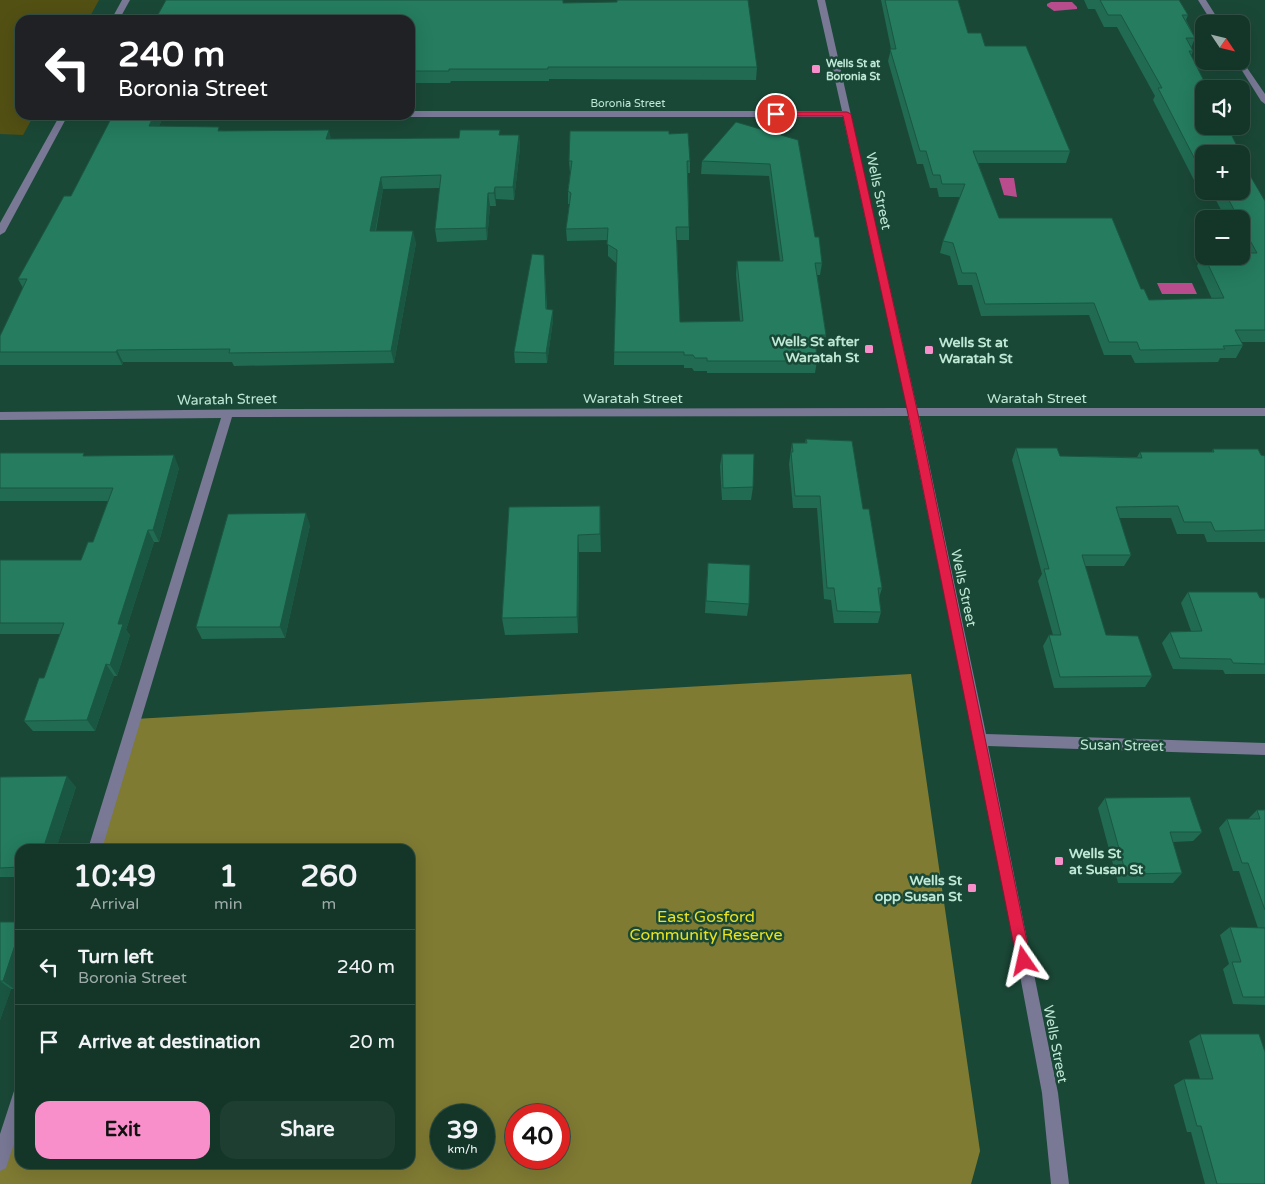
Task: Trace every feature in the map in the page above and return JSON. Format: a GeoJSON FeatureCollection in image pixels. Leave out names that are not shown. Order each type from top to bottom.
{"type":"FeatureCollection","features":[{"type":"Feature","properties":{"kind":"street"},"geometry":{"type":"LineString","coordinates":[[118,15],[126,0]]}},
{"type":"Feature","properties":{"kind":"street","name":"Wells Street"},"geometry":{"type":"LineString","coordinates":[[821,0],[913,414],[1010,885],[1050,1093],[1060,1184]]}},
{"type":"Feature","properties":{"kind":"street"},"geometry":{"type":"LineString","coordinates":[[1202,0],[1211,15]]}},
{"type":"Feature","properties":{"kind":"street"},"geometry":{"type":"LineString","coordinates":[[1246,70],[1265,101]]}},
{"type":"Feature","properties":{"kind":"street","name":"Boronia Street"},"geometry":{"type":"LineString","coordinates":[[415,114],[847,114]]}},
{"type":"Feature","properties":{"kind":"street"},"geometry":{"type":"LineString","coordinates":[[0,232],[61,120]]}},
{"type":"Feature","properties":{"kind":"street","name":"Waratah Street"},"geometry":{"type":"LineString","coordinates":[[0,416],[1265,412]]}},
{"type":"Feature","properties":{"kind":"street"},"geometry":{"type":"LineString","coordinates":[[97,844],[228,414]]}},
{"type":"Feature","properties":{"kind":"street","name":"Susan Street"},"geometry":{"type":"LineString","coordinates":[[979,740],[1265,749]]}},
{"type":"Feature","properties":{"kind":"street"},"geometry":{"type":"LineString","coordinates":[[0,1162],[15,1113]]}},
{"type":"Feature","properties":{"kind":"shaded area"},"geometry":{"type":"Polygon","coordinates":[[[0,0],[99,0],[91,15],[15,15],[15,120],[31,120],[23,135],[0,134],[0,0]]]}},
{"type":"Feature","properties":{"kind":"shaded area"},"geometry":{"type":"Polygon","coordinates":[[[1051,2],[1072,2],[1077,9],[1054,11],[1047,6],[1051,2]]]}},
{"type":"Feature","properties":{"kind":"shaded area"},"geometry":{"type":"Polygon","coordinates":[[[999,178],[1014,178],[1017,197],[1004,195],[999,178]]]}},
{"type":"Feature","properties":{"kind":"shaded area"},"geometry":{"type":"Polygon","coordinates":[[[1157,283],[1192,283],[1197,294],[1162,294],[1157,283]]]}},
{"type":"Feature","properties":{"kind":"green space","name":"East Gosford Community Reserve"},"geometry":{"type":"Polygon","coordinates":[[[911,674],[980,1151],[971,1184],[0,1184],[0,1168],[15,1118],[15,1169],[415,1169],[415,844],[98,844],[135,719],[911,674]]]}},
{"type":"Feature","properties":{"kind":"building"},"geometry":{"type":"Polygon","coordinates":[[[166,0],[563,0],[563,3],[617,2],[617,0],[748,0],[757,67],[548,67],[548,69],[415,71],[415,15],[158,15],[166,0]]]}},
{"type":"Feature","properties":{"kind":"building"},"geometry":{"type":"Polygon","coordinates":[[[885,0],[958,0],[968,33],[981,33],[985,46],[1026,46],[1070,151],[973,151],[999,218],[1112,218],[1141,289],[1144,289],[1149,300],[1224,298],[1208,265],[1250,265],[1250,253],[1257,253],[1250,240],[1250,210],[1234,210],[1229,200],[1250,200],[1250,175],[1265,201],[1265,330],[1235,330],[1243,345],[1223,346],[1225,349],[1140,350],[1137,342],[1109,342],[1094,303],[985,304],[976,273],[962,273],[953,243],[943,241],[965,184],[942,184],[940,175],[933,175],[926,151],[920,151],[890,49],[896,49],[885,0]]]}},
{"type":"Feature","properties":{"kind":"building"},"geometry":{"type":"Polygon","coordinates":[[[1100,0],[1179,0],[1188,15],[1182,15],[1195,38],[1186,38],[1193,51],[1189,51],[1195,63],[1195,70],[1198,70],[1204,80],[1195,80],[1195,135],[1232,135],[1236,145],[1195,145],[1195,159],[1158,88],[1162,88],[1121,15],[1108,15],[1100,0]]]}},
{"type":"Feature","properties":{"kind":"building"},"geometry":{"type":"Polygon","coordinates":[[[110,120],[152,120],[149,126],[219,127],[218,131],[329,130],[326,139],[459,138],[460,130],[500,130],[499,135],[519,135],[513,187],[495,187],[494,193],[488,193],[486,228],[435,229],[441,175],[381,177],[370,231],[413,231],[391,351],[229,353],[230,349],[117,350],[116,352],[0,352],[0,336],[27,279],[18,279],[64,196],[71,196],[110,120]]]}},
{"type":"Feature","properties":{"kind":"building"},"geometry":{"type":"Polygon","coordinates":[[[736,122],[798,140],[815,237],[819,237],[822,263],[815,263],[826,335],[815,335],[817,361],[707,361],[707,358],[695,358],[693,355],[684,355],[684,352],[614,352],[617,250],[607,244],[608,228],[566,229],[571,193],[568,191],[572,161],[569,161],[570,131],[669,131],[669,134],[688,133],[690,161],[687,161],[689,227],[676,227],[680,322],[743,321],[737,261],[783,261],[770,164],[702,161],[736,122]]]}},
{"type":"Feature","properties":{"kind":"building"},"geometry":{"type":"Polygon","coordinates":[[[532,254],[544,255],[546,309],[553,310],[546,353],[514,352],[532,254]]]}},
{"type":"Feature","properties":{"kind":"building"},"geometry":{"type":"Polygon","coordinates":[[[806,439],[852,441],[863,509],[869,509],[882,588],[878,588],[881,612],[837,611],[834,588],[827,588],[820,496],[795,496],[791,452],[793,452],[792,443],[807,443],[806,439]]]}},
{"type":"Feature","properties":{"kind":"building"},"geometry":{"type":"Polygon","coordinates":[[[1016,448],[1057,448],[1060,456],[1142,458],[1140,452],[1214,452],[1213,449],[1258,449],[1261,455],[1265,456],[1265,530],[1215,531],[1211,522],[1184,522],[1178,506],[1116,507],[1131,555],[1082,555],[1106,635],[1138,636],[1152,676],[1060,677],[1049,635],[1061,635],[1044,569],[1049,569],[1016,448]]]}},
{"type":"Feature","properties":{"kind":"building"},"geometry":{"type":"Polygon","coordinates":[[[0,453],[84,453],[83,456],[174,455],[153,530],[148,530],[118,624],[123,624],[110,665],[106,664],[87,720],[24,721],[39,678],[44,678],[64,623],[0,623],[0,560],[81,560],[88,542],[93,542],[113,488],[0,488],[0,453]]]}},
{"type":"Feature","properties":{"kind":"building"},"geometry":{"type":"Polygon","coordinates":[[[722,454],[754,454],[753,487],[723,488],[722,454]]]}},
{"type":"Feature","properties":{"kind":"building"},"geometry":{"type":"Polygon","coordinates":[[[600,506],[600,534],[578,535],[577,617],[502,618],[509,507],[600,506]]]}},
{"type":"Feature","properties":{"kind":"building"},"geometry":{"type":"Polygon","coordinates":[[[306,513],[280,627],[196,627],[228,514],[306,513]]]}},
{"type":"Feature","properties":{"kind":"building"},"geometry":{"type":"Polygon","coordinates":[[[708,563],[750,565],[749,604],[706,601],[708,563]]]}},
{"type":"Feature","properties":{"kind":"building"},"geometry":{"type":"Polygon","coordinates":[[[1188,592],[1257,592],[1260,598],[1265,598],[1265,664],[1233,663],[1231,659],[1180,658],[1170,632],[1202,631],[1188,592]]]}},
{"type":"Feature","properties":{"kind":"building"},"geometry":{"type":"Polygon","coordinates":[[[67,776],[45,844],[15,844],[15,867],[0,868],[0,777],[67,776]]]}},
{"type":"Feature","properties":{"kind":"building"},"geometry":{"type":"Polygon","coordinates":[[[1190,797],[1202,832],[1170,832],[1182,873],[1126,874],[1105,798],[1190,797]]]}},
{"type":"Feature","properties":{"kind":"building"},"geometry":{"type":"Polygon","coordinates":[[[1257,810],[1265,810],[1265,910],[1248,863],[1242,863],[1227,819],[1260,819],[1257,810]]]}},
{"type":"Feature","properties":{"kind":"building"},"geometry":{"type":"Polygon","coordinates":[[[0,922],[15,922],[15,945],[3,981],[0,981],[0,922]]]}},
{"type":"Feature","properties":{"kind":"building"},"geometry":{"type":"Polygon","coordinates":[[[1230,927],[1265,928],[1265,997],[1243,997],[1232,962],[1241,962],[1230,927]]]}},
{"type":"Feature","properties":{"kind":"building"},"geometry":{"type":"Polygon","coordinates":[[[1200,1034],[1259,1034],[1265,1052],[1265,1184],[1217,1184],[1201,1126],[1197,1126],[1184,1079],[1213,1079],[1200,1034]]]}},
{"type":"Feature","properties":{"kind":"place","name":"Wells St at Boronia St"},"geometry":{"type":"Point","coordinates":[816,69]}},
{"type":"Feature","properties":{"kind":"place","name":"Wells St after Waratah St"},"geometry":{"type":"Point","coordinates":[869,349]}},
{"type":"Feature","properties":{"kind":"place","name":"Wells St at Waratah St"},"geometry":{"type":"Point","coordinates":[929,350]}},
{"type":"Feature","properties":{"kind":"place","name":"Wells St at Susan St"},"geometry":{"type":"Point","coordinates":[1059,861]}},
{"type":"Feature","properties":{"kind":"place","name":"Wells St opp Susan St"},"geometry":{"type":"Point","coordinates":[972,888]}},
{"type":"Feature","properties":{"kind":"route"},"geometry":{"type":"LineString","coordinates":[[776,114],[847,114],[913,414],[1024,961]]}}]}
